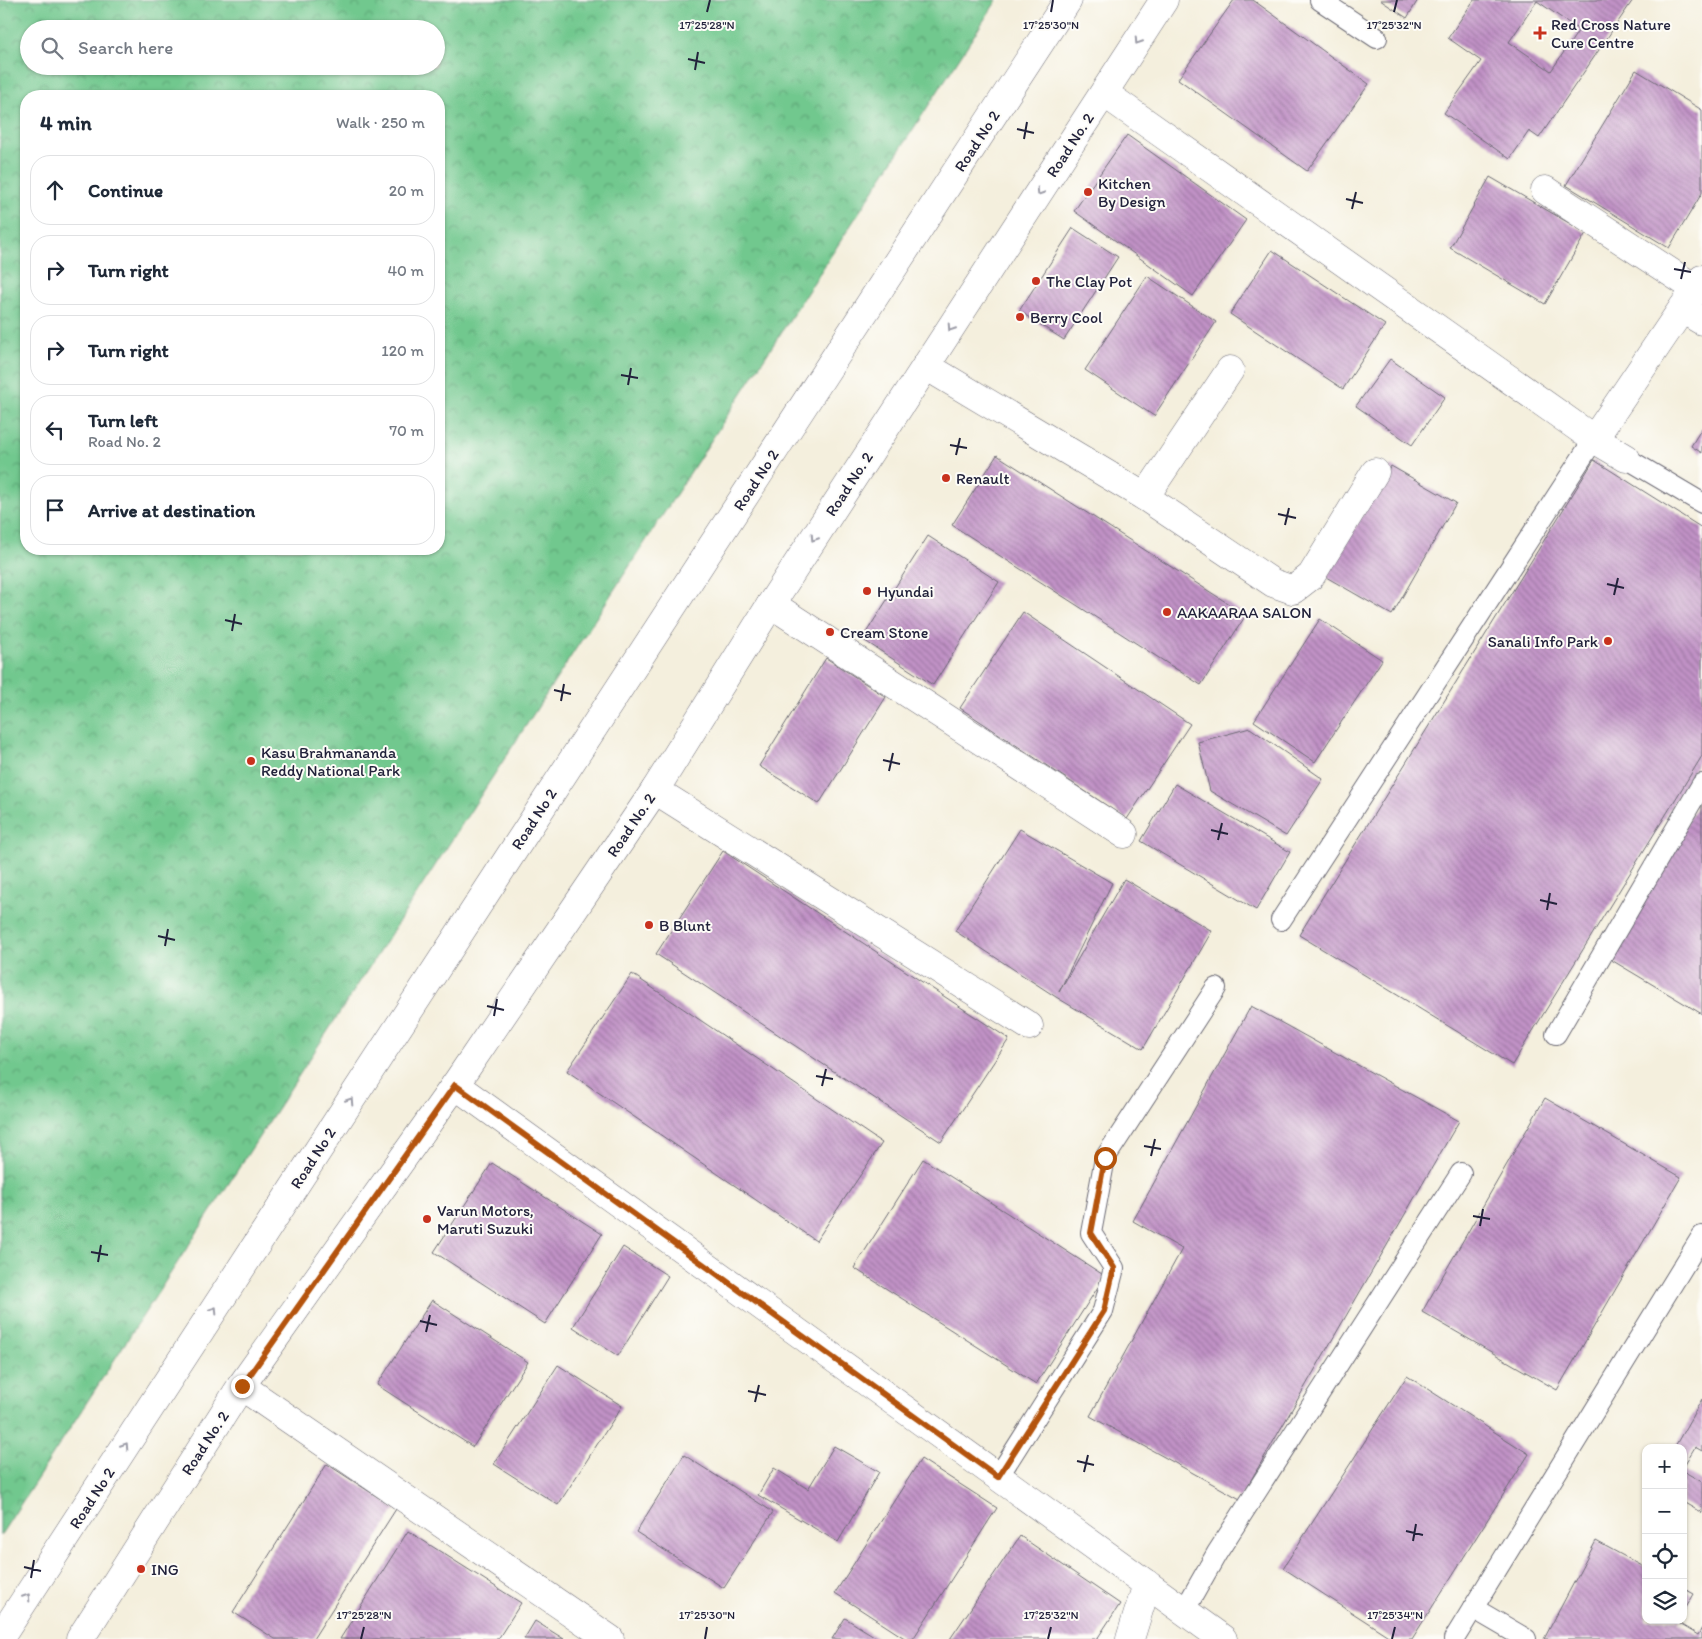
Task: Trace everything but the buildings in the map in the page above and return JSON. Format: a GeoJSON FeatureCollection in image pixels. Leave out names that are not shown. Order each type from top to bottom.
{"type":"FeatureCollection","features":[{"type":"Feature","properties":{"kind":"main road","name":"Road No 2"},"geometry":{"type":"LineString","coordinates":[[0,1638],[1068,0]]}},
{"type":"Feature","properties":{"kind":"main road","name":"Road No. 2"},"geometry":{"type":"LineString","coordinates":[[80,1639],[242,1386],[455,1085],[655,790],[771,604],[1164,0]]}},
{"type":"Feature","properties":{"kind":"main road"},"geometry":{"type":"LineString","coordinates":[[1104,93],[1594,439],[1626,458]]}},
{"type":"Feature","properties":{"kind":"main road"},"geometry":{"type":"LineString","coordinates":[[1545,190],[1695,300],[1594,439]]}},
{"type":"Feature","properties":{"kind":"main road"},"geometry":{"type":"LineString","coordinates":[[926,366],[1145,497],[1272,583],[1293,590],[1310,576],[1375,472]]}},
{"type":"Feature","properties":{"kind":"main road"},"geometry":{"type":"LineString","coordinates":[[1145,497],[1230,370]]}},
{"type":"Feature","properties":{"kind":"main road"},"geometry":{"type":"LineString","coordinates":[[771,604],[1124,834]]}},
{"type":"Feature","properties":{"kind":"main road"},"geometry":{"type":"LineString","coordinates":[[655,790],[1029,1026]]}},
{"type":"Feature","properties":{"kind":"main road"},"geometry":{"type":"LineString","coordinates":[[455,1085],[1223,1639]]}},
{"type":"Feature","properties":{"kind":"main road"},"geometry":{"type":"LineString","coordinates":[[242,1386],[610,1639]]}},
{"type":"Feature","properties":{"kind":"main road"},"geometry":{"type":"LineString","coordinates":[[1130,1639],[1147,1584]]}},
{"type":"Feature","properties":{"kind":"lane"},"geometry":{"type":"LineString","coordinates":[[1320,0],[1377,38]]}},
{"type":"Feature","properties":{"kind":"lane"},"geometry":{"type":"LineString","coordinates":[[1281,920],[1594,439]]}},
{"type":"Feature","properties":{"kind":"lane"},"geometry":{"type":"LineString","coordinates":[[1626,458],[1702,503]]}},
{"type":"Feature","properties":{"kind":"lane"},"geometry":{"type":"LineString","coordinates":[[1556,1034],[1702,784]]}},
{"type":"Feature","properties":{"kind":"lane"},"geometry":{"type":"LineString","coordinates":[[998,1477],[1104,1311],[1114,1268],[1091,1233],[1105,1158],[1216,988]]}},
{"type":"Feature","properties":{"kind":"lane"},"geometry":{"type":"LineString","coordinates":[[1184,1611],[1217,1553],[1461,1173]]}},
{"type":"Feature","properties":{"kind":"lane"},"geometry":{"type":"LineString","coordinates":[[1454,1639],[1702,1236]]}},
{"type":"Feature","properties":{"kind":"lane"},"geometry":{"type":"LineString","coordinates":[[1473,1608],[1526,1639]]}},
{"type":"Feature","properties":{"kind":"green space","name":"Kasu Brahmananda Reddy National Park"},"geometry":{"type":"Polygon","coordinates":[[[0,0],[997,0],[0,1536],[0,0]]]}},
{"type":"Feature","properties":{"kind":"place","name":"Red Cross Nature Cure Centre"},"geometry":{"type":"Point","coordinates":[1540,33]}},
{"type":"Feature","properties":{"kind":"place","name":"Kitchen By Design"},"geometry":{"type":"Point","coordinates":[1088,192]}},
{"type":"Feature","properties":{"kind":"place","name":"The Clay Pot"},"geometry":{"type":"Point","coordinates":[1036,281]}},
{"type":"Feature","properties":{"kind":"place","name":"Berry Cool"},"geometry":{"type":"Point","coordinates":[1020,317]}},
{"type":"Feature","properties":{"kind":"place","name":"Renault"},"geometry":{"type":"Point","coordinates":[946,478]}},
{"type":"Feature","properties":{"kind":"place","name":"Hyundai"},"geometry":{"type":"Point","coordinates":[867,591]}},
{"type":"Feature","properties":{"kind":"place","name":"AAKAARAA SALON"},"geometry":{"type":"Point","coordinates":[1167,612]}},
{"type":"Feature","properties":{"kind":"place","name":"Cream Stone"},"geometry":{"type":"Point","coordinates":[830,632]}},
{"type":"Feature","properties":{"kind":"place","name":"Sanali Info Park"},"geometry":{"type":"Point","coordinates":[1608,641]}},
{"type":"Feature","properties":{"kind":"place","name":"Kasu Brahmananda Reddy National Park"},"geometry":{"type":"Point","coordinates":[251,761]}},
{"type":"Feature","properties":{"kind":"place","name":"B Blunt"},"geometry":{"type":"Point","coordinates":[649,925]}},
{"type":"Feature","properties":{"kind":"place","name":"Varun Motors, Maruti Suzuki"},"geometry":{"type":"Point","coordinates":[427,1219]}},
{"type":"Feature","properties":{"kind":"place","name":"ING"},"geometry":{"type":"Point","coordinates":[141,1569]}},
{"type":"Feature","properties":{"kind":"route"},"geometry":{"type":"LineString","coordinates":[[242,1386],[455,1085],[998,1477],[1104,1311],[1114,1268],[1091,1233],[1105,1158]]}}]}
